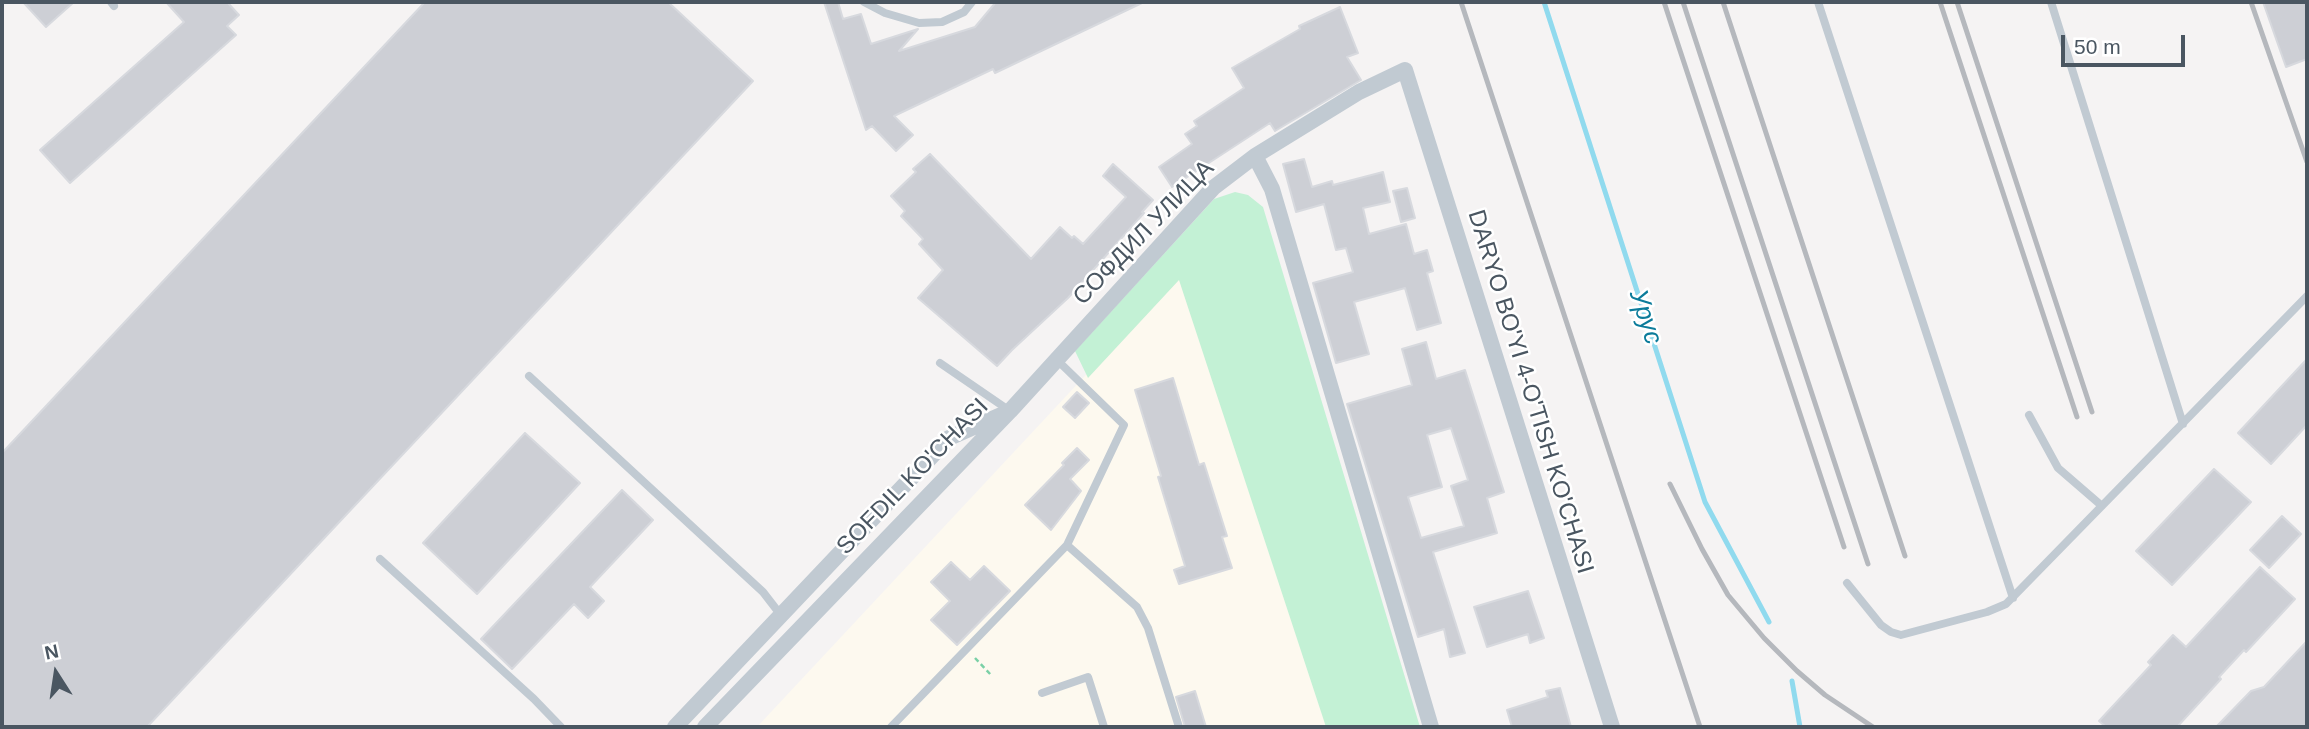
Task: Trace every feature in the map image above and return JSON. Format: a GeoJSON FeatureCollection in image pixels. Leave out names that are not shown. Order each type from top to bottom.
{"type":"FeatureCollection","features":[{"type":"Feature","properties":{"kind":"street","name":"СОФДИЛ УЛИЦА"},"geometry":{"type":"LineString","coordinates":[[1010,411],[1213,187],[1255,156],[1359,92],[1405,70]]}},
{"type":"Feature","properties":{"kind":"street","name":"DARYO BO'YI 4-O'TISH KO'CHASI"},"geometry":{"type":"LineString","coordinates":[[1405,70],[1612,727]]}},
{"type":"Feature","properties":{"kind":"street"},"geometry":{"type":"LineString","coordinates":[[1255,156],[1272,189],[1431,727]]}},
{"type":"Feature","properties":{"kind":"street","name":"SOFDIL KO'CHASI"},"geometry":{"type":"LineString","coordinates":[[675,727],[949,438],[1010,411]]}},
{"type":"Feature","properties":{"kind":"street","name":"SOFDIL KO'CHASI"},"geometry":{"type":"LineString","coordinates":[[705,727],[1010,411]]}},
{"type":"Feature","properties":{"kind":"street"},"geometry":{"type":"LineString","coordinates":[[780,614],[797,630]]}},
{"type":"Feature","properties":{"kind":"lane"},"geometry":{"type":"LineString","coordinates":[[864,2],[885,13],[919,23],[942,22],[964,12],[972,2]]}},
{"type":"Feature","properties":{"kind":"lane"},"geometry":{"type":"LineString","coordinates":[[1818,2],[2013,598]]}},
{"type":"Feature","properties":{"kind":"lane"},"geometry":{"type":"LineString","coordinates":[[2051,2],[2183,424]]}},
{"type":"Feature","properties":{"kind":"lane"},"geometry":{"type":"LineString","coordinates":[[1847,583],[1881,625],[1901,635],[1917,633],[1998,609],[2013,598],[2307,296]]}},
{"type":"Feature","properties":{"kind":"lane"},"geometry":{"type":"LineString","coordinates":[[891,727],[1067,545],[1124,425],[1057,360]]}},
{"type":"Feature","properties":{"kind":"lane"},"geometry":{"type":"LineString","coordinates":[[940,363],[1010,411]]}},
{"type":"Feature","properties":{"kind":"lane"},"geometry":{"type":"LineString","coordinates":[[529,376],[763,592],[780,614]]}},
{"type":"Feature","properties":{"kind":"lane"},"geometry":{"type":"LineString","coordinates":[[2029,415],[2058,468],[2102,506]]}},
{"type":"Feature","properties":{"kind":"lane"},"geometry":{"type":"LineString","coordinates":[[1067,545],[1137,607],[1148,628],[1179,727]]}},
{"type":"Feature","properties":{"kind":"lane"},"geometry":{"type":"LineString","coordinates":[[380,559],[534,699],[561,727]]}},
{"type":"Feature","properties":{"kind":"lane"},"geometry":{"type":"LineString","coordinates":[[1041,693],[1088,677],[1104,727]]}},
{"type":"Feature","properties":{"kind":"path"},"geometry":{"type":"LineString","coordinates":[[966,648],[992,676]]}},
{"type":"Feature","properties":{"kind":"shaded area"},"geometry":{"type":"Polygon","coordinates":[[[1183,271],[1333,727],[757,727],[1183,271]]]}},
{"type":"Feature","properties":{"kind":"green space"},"geometry":{"type":"Polygon","coordinates":[[[1235,192],[1248,195],[1263,207],[1420,727],[1326,727],[1179,280],[1088,378],[1075,351],[1214,199],[1235,192]]]}},
{"type":"Feature","properties":{"kind":"building"},"geometry":{"type":"Polygon","coordinates":[[[23,2],[74,2],[46,27],[23,2]]]}},
{"type":"Feature","properties":{"kind":"building"},"geometry":{"type":"Polygon","coordinates":[[[166,2],[227,2],[239,15],[227,26],[236,35],[70,183],[40,150],[184,22],[166,2]]]}},
{"type":"Feature","properties":{"kind":"building"},"geometry":{"type":"Polygon","coordinates":[[[425,2],[668,2],[753,81],[147,727],[2,727],[2,453],[425,2]]]}},
{"type":"Feature","properties":{"kind":"building"},"geometry":{"type":"Polygon","coordinates":[[[824,2],[838,2],[843,19],[861,14],[871,44],[918,29],[899,51],[975,27],[996,2],[1144,2],[995,73],[993,69],[894,116],[913,135],[896,151],[872,126],[866,130],[824,2]]]}},
{"type":"Feature","properties":{"kind":"building"},"geometry":{"type":"Polygon","coordinates":[[[2263,2],[2307,2],[2307,59],[2286,67],[2263,2]]]}},
{"type":"Feature","properties":{"kind":"building"},"geometry":{"type":"Polygon","coordinates":[[[1340,7],[1358,53],[1347,57],[1361,80],[1275,131],[1270,123],[1172,187],[1159,167],[1192,144],[1185,134],[1197,126],[1194,121],[1244,88],[1232,68],[1300,29],[1299,26],[1340,7]]]}},
{"type":"Feature","properties":{"kind":"building"},"geometry":{"type":"Polygon","coordinates":[[[930,154],[1031,259],[1060,227],[1083,244],[1126,197],[1103,176],[1113,164],[1153,200],[1068,298],[997,366],[918,298],[943,270],[919,244],[923,239],[901,216],[905,211],[891,196],[916,172],[913,169],[930,154]]]}},
{"type":"Feature","properties":{"kind":"building"},"geometry":{"type":"Polygon","coordinates":[[[1304,159],[1312,187],[1332,181],[1333,185],[1383,172],[1390,202],[1363,208],[1369,234],[1406,224],[1414,254],[1427,250],[1433,271],[1427,273],[1441,323],[1417,330],[1405,288],[1354,302],[1369,354],[1336,363],[1313,283],[1353,272],[1346,248],[1336,250],[1324,204],[1296,212],[1283,164],[1304,159]]]}},
{"type":"Feature","properties":{"kind":"building"},"geometry":{"type":"Polygon","coordinates":[[[1407,188],[1415,218],[1401,222],[1393,191],[1407,188]]]}},
{"type":"Feature","properties":{"kind":"building"},"geometry":{"type":"Polygon","coordinates":[[[1426,342],[1436,379],[1465,370],[1504,492],[1487,498],[1497,533],[1433,552],[1465,653],[1450,657],[1444,629],[1418,637],[1347,404],[1412,385],[1402,349],[1426,342]],[[1451,428],[1427,435],[1442,487],[1408,497],[1421,538],[1464,526],[1451,486],[1468,480],[1451,428]]]}},
{"type":"Feature","properties":{"kind":"building"},"geometry":{"type":"Polygon","coordinates":[[[2307,359],[2307,425],[2271,464],[2238,433],[2307,359]]]}},
{"type":"Feature","properties":{"kind":"building"},"geometry":{"type":"Polygon","coordinates":[[[1173,378],[1199,465],[1204,463],[1227,536],[1222,537],[1232,568],[1179,584],[1174,570],[1185,566],[1135,390],[1173,378]]]}},
{"type":"Feature","properties":{"kind":"building"},"geometry":{"type":"Polygon","coordinates":[[[1077,392],[1089,403],[1075,418],[1063,407],[1077,392]]]}},
{"type":"Feature","properties":{"kind":"building"},"geometry":{"type":"Polygon","coordinates":[[[525,433],[580,483],[477,594],[423,543],[525,433]]]}},
{"type":"Feature","properties":{"kind":"building"},"geometry":{"type":"Polygon","coordinates":[[[1077,448],[1089,460],[1070,479],[1081,491],[1051,530],[1025,505],[1077,448]]]}},
{"type":"Feature","properties":{"kind":"building"},"geometry":{"type":"Polygon","coordinates":[[[2214,469],[2251,502],[2172,585],[2136,551],[2214,469]]]}},
{"type":"Feature","properties":{"kind":"building"},"geometry":{"type":"Polygon","coordinates":[[[622,490],[653,520],[590,587],[604,601],[588,618],[574,604],[512,669],[481,639],[622,490]]]}},
{"type":"Feature","properties":{"kind":"building"},"geometry":{"type":"Polygon","coordinates":[[[2282,516],[2301,534],[2269,568],[2250,550],[2282,516]]]}},
{"type":"Feature","properties":{"kind":"building"},"geometry":{"type":"Polygon","coordinates":[[[951,562],[970,580],[984,566],[1010,591],[957,645],[931,620],[950,601],[931,582],[951,562]]]}},
{"type":"Feature","properties":{"kind":"building"},"geometry":{"type":"Polygon","coordinates":[[[2260,567],[2295,599],[2219,677],[2221,679],[2177,727],[2106,727],[2099,721],[2151,665],[2148,662],[2173,635],[2186,647],[2260,567]]]}},
{"type":"Feature","properties":{"kind":"building"},"geometry":{"type":"Polygon","coordinates":[[[1528,591],[1544,638],[1530,643],[1528,634],[1487,647],[1474,607],[1528,591]]]}},
{"type":"Feature","properties":{"kind":"building"},"geometry":{"type":"Polygon","coordinates":[[[2307,641],[2307,727],[2216,727],[2251,691],[2264,687],[2307,641]]]}},
{"type":"Feature","properties":{"kind":"building"},"geometry":{"type":"Polygon","coordinates":[[[1560,688],[1571,727],[1512,727],[1507,710],[1548,697],[1546,691],[1560,688]]]}},
{"type":"Feature","properties":{"kind":"building"},"geometry":{"type":"Polygon","coordinates":[[[1195,691],[1206,727],[1185,727],[1176,697],[1195,691]]]}},
{"type":"Feature","properties":{"kind":"waterway","name":"Урус"},"geometry":{"type":"LineString","coordinates":[[1544,2],[1705,502],[1769,622]]}},
{"type":"Feature","properties":{"kind":"waterway","name":"Урус"},"geometry":{"type":"LineString","coordinates":[[1792,681],[1800,727]]}},
{"type":"Feature","properties":{"kind":"railway"},"geometry":{"type":"LineString","coordinates":[[1461,2],[1700,727]]}},
{"type":"Feature","properties":{"kind":"railway"},"geometry":{"type":"LineString","coordinates":[[1664,2],[1844,547]]}},
{"type":"Feature","properties":{"kind":"railway"},"geometry":{"type":"LineString","coordinates":[[1683,2],[1868,564]]}},
{"type":"Feature","properties":{"kind":"railway"},"geometry":{"type":"LineString","coordinates":[[1723,2],[1905,556]]}},
{"type":"Feature","properties":{"kind":"railway"},"geometry":{"type":"LineString","coordinates":[[1940,2],[2077,417]]}},
{"type":"Feature","properties":{"kind":"railway"},"geometry":{"type":"LineString","coordinates":[[1957,2],[2092,412]]}},
{"type":"Feature","properties":{"kind":"railway"},"geometry":{"type":"LineString","coordinates":[[2251,2],[2307,162]]}},
{"type":"Feature","properties":{"kind":"railway"},"geometry":{"type":"LineString","coordinates":[[1670,484],[1728,595],[1764,638],[1797,671],[1825,695],[1873,727]]}}]}
